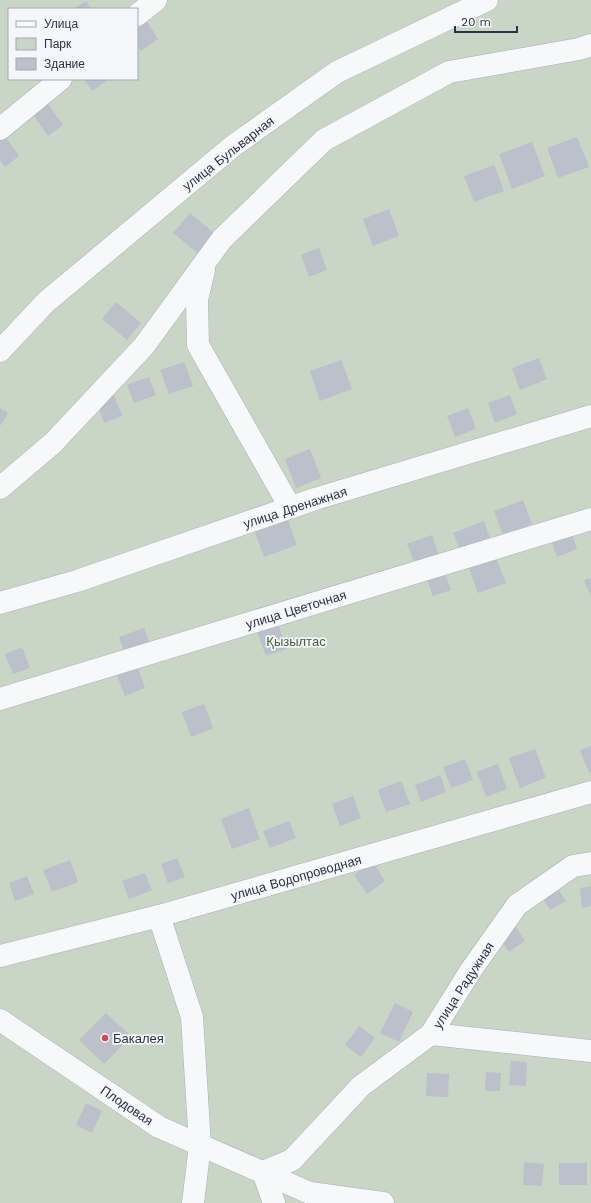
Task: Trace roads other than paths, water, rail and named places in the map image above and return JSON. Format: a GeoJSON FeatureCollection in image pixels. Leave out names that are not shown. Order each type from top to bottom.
{"type":"FeatureCollection","features":[{"type":"Feature","properties":{"kind":"street"},"geometry":{"type":"LineString","coordinates":[[138,14],[156,0]]}},
{"type":"Feature","properties":{"kind":"street","name":"улица Бульварная"},"geometry":{"type":"LineString","coordinates":[[0,352],[46,302],[233,146],[337,72],[488,0]]}},
{"type":"Feature","properties":{"kind":"street"},"geometry":{"type":"LineString","coordinates":[[0,488],[53,443],[144,346],[222,238],[324,140],[448,72],[579,49],[591,45]]}},
{"type":"Feature","properties":{"kind":"street"},"geometry":{"type":"LineString","coordinates":[[0,129],[59,80]]}},
{"type":"Feature","properties":{"kind":"street"},"geometry":{"type":"LineString","coordinates":[[206,262],[197,300],[198,345],[290,507]]}},
{"type":"Feature","properties":{"kind":"street","name":"улица Дренажная"},"geometry":{"type":"LineString","coordinates":[[0,603],[77,581],[330,494],[591,416]]}},
{"type":"Feature","properties":{"kind":"street","name":"улица Цветочная"},"geometry":{"type":"LineString","coordinates":[[0,699],[591,518]]}},
{"type":"Feature","properties":{"kind":"street","name":"улица Водопроводная"},"geometry":{"type":"LineString","coordinates":[[0,956],[160,916],[591,792]]}},
{"type":"Feature","properties":{"kind":"street","name":"улица Радужная"},"geometry":{"type":"LineString","coordinates":[[263,1172],[292,1160],[361,1086],[431,1034],[471,970],[517,905],[573,866],[591,862]]}},
{"type":"Feature","properties":{"kind":"street"},"geometry":{"type":"LineString","coordinates":[[160,916],[192,1017],[200,1145],[193,1203]]}},
{"type":"Feature","properties":{"kind":"street","name":"Плодовая"},"geometry":{"type":"LineString","coordinates":[[0,1020],[159,1127],[310,1193],[383,1203]]}},
{"type":"Feature","properties":{"kind":"street"},"geometry":{"type":"LineString","coordinates":[[431,1034],[591,1051]]}},
{"type":"Feature","properties":{"kind":"street"},"geometry":{"type":"LineString","coordinates":[[263,1172],[274,1203]]}},
{"type":"Feature","properties":{"kind":"place","name":"Бакалея"},"geometry":{"type":"Point","coordinates":[105,1038]}},
{"type":"Feature","properties":{"kind":"park label","name":"Қызылтас"},"geometry":{"type":"Point","coordinates":[296,641]}}]}
